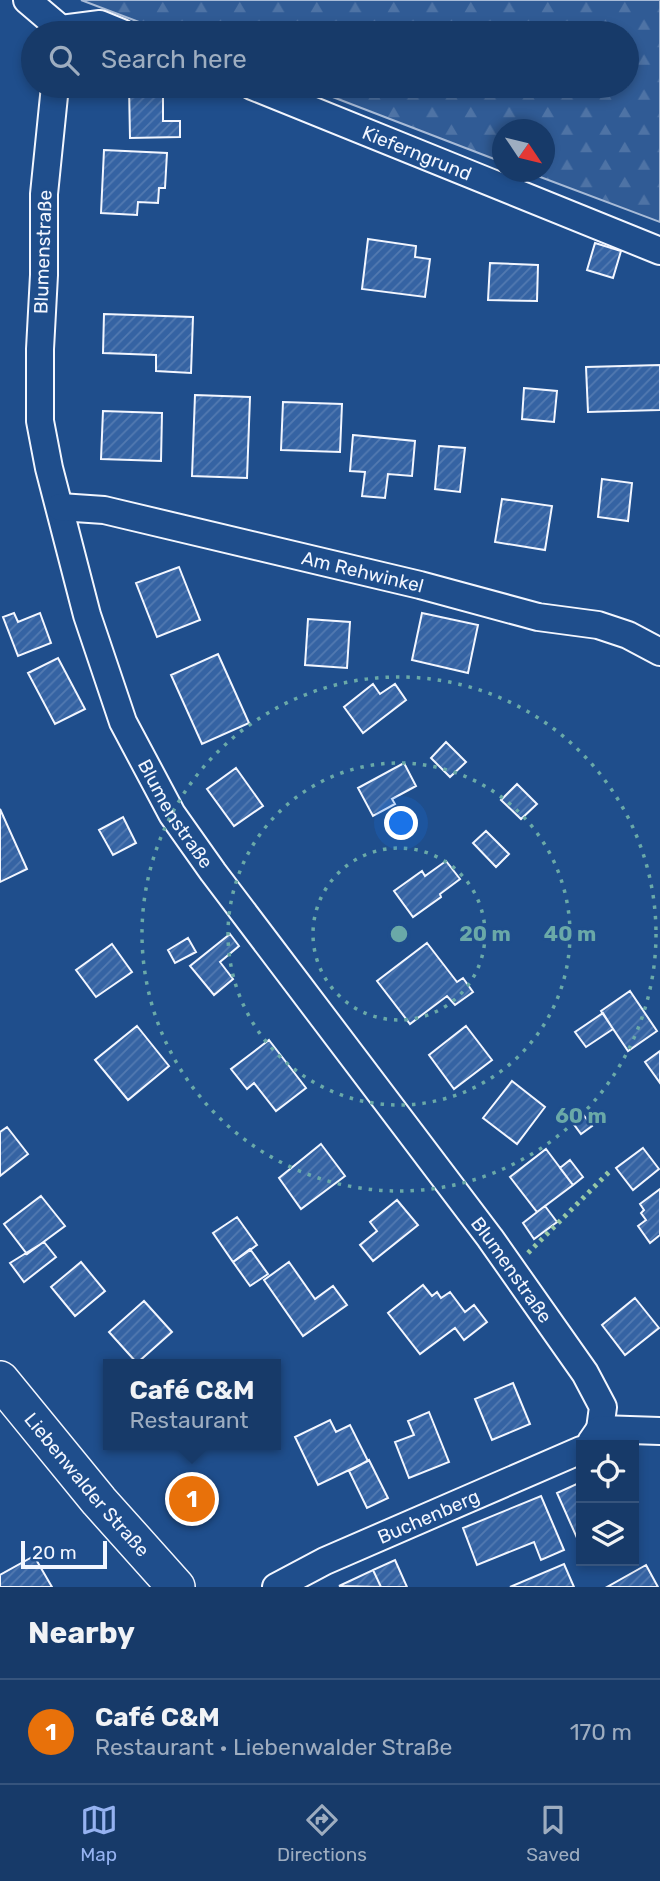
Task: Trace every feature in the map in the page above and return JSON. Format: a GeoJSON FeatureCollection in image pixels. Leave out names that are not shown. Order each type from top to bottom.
{"type":"FeatureCollection","features":[{"type":"Feature","properties":{"kind":"main road","name":"Liebenwalder Straße"},"geometry":{"type":"LineString","coordinates":[[0,1380],[99,1501],[176,1587]]}},
{"type":"Feature","properties":{"kind":"street"},"geometry":{"type":"LineString","coordinates":[[27,0],[50,21]]}},
{"type":"Feature","properties":{"kind":"street","name":"Blumenstraße"},"geometry":{"type":"LineString","coordinates":[[54,98],[44,194],[40,421],[87,615],[123,722],[172,814],[213,872],[490,1238],[585,1373],[603,1407],[594,1437]]}},
{"type":"Feature","properties":{"kind":"street","name":"Kieferngrund"},"geometry":{"type":"LineString","coordinates":[[282,98],[660,251]]}},
{"type":"Feature","properties":{"kind":"street","name":"Am Rehwinkel"},"geometry":{"type":"LineString","coordinates":[[60,508],[104,510],[420,585],[538,617],[598,625],[628,635],[660,652]]}},
{"type":"Feature","properties":{"kind":"street"},"geometry":{"type":"LineString","coordinates":[[594,1437],[660,1431]]}},
{"type":"Feature","properties":{"kind":"street","name":"Buchenberg"},"geometry":{"type":"LineString","coordinates":[[276,1587],[325,1561],[576,1452]]}},
{"type":"Feature","properties":{"kind":"green space"},"geometry":{"type":"Polygon","coordinates":[[[81,0],[660,0],[660,222],[554,182],[555,119],[492,119],[492,158],[335,98],[639,98],[639,21],[136,21],[81,0]]]}},
{"type":"Feature","properties":{"kind":"building"},"geometry":{"type":"Polygon","coordinates":[[[129,98],[163,98],[163,121],[180,121],[180,137],[130,138],[129,98]]]}},
{"type":"Feature","properties":{"kind":"building"},"geometry":{"type":"Polygon","coordinates":[[[104,150],[167,153],[165,188],[159,188],[158,203],[138,202],[137,215],[101,213],[104,150]]]}},
{"type":"Feature","properties":{"kind":"building"},"geometry":{"type":"Polygon","coordinates":[[[368,239],[416,246],[415,257],[430,259],[425,297],[362,289],[368,239]]]}},
{"type":"Feature","properties":{"kind":"building"},"geometry":{"type":"Polygon","coordinates":[[[595,243],[621,251],[613,278],[587,270],[595,243]]]}},
{"type":"Feature","properties":{"kind":"building"},"geometry":{"type":"Polygon","coordinates":[[[490,263],[538,265],[537,301],[488,300],[490,263]]]}},
{"type":"Feature","properties":{"kind":"building"},"geometry":{"type":"Polygon","coordinates":[[[104,314],[193,317],[191,373],[156,371],[156,355],[103,353],[104,314]]]}},
{"type":"Feature","properties":{"kind":"building"},"geometry":{"type":"Polygon","coordinates":[[[660,365],[660,410],[588,412],[586,367],[660,365]]]}},
{"type":"Feature","properties":{"kind":"building"},"geometry":{"type":"Polygon","coordinates":[[[524,388],[557,391],[554,422],[522,419],[524,388]]]}},
{"type":"Feature","properties":{"kind":"building"},"geometry":{"type":"Polygon","coordinates":[[[195,395],[250,397],[247,478],[192,476],[195,395]]]}},
{"type":"Feature","properties":{"kind":"building"},"geometry":{"type":"Polygon","coordinates":[[[283,402],[342,404],[340,452],[281,450],[283,402]]]}},
{"type":"Feature","properties":{"kind":"building"},"geometry":{"type":"Polygon","coordinates":[[[103,411],[162,413],[161,461],[101,459],[103,411]]]}},
{"type":"Feature","properties":{"kind":"building"},"geometry":{"type":"Polygon","coordinates":[[[353,435],[415,441],[412,476],[388,474],[385,498],[362,496],[365,472],[350,471],[353,435]]]}},
{"type":"Feature","properties":{"kind":"building"},"geometry":{"type":"Polygon","coordinates":[[[439,446],[465,448],[460,492],[435,489],[439,446]]]}},
{"type":"Feature","properties":{"kind":"building"},"geometry":{"type":"Polygon","coordinates":[[[602,479],[632,483],[628,521],[598,517],[602,479]]]}},
{"type":"Feature","properties":{"kind":"building"},"geometry":{"type":"Polygon","coordinates":[[[502,499],[552,506],[545,550],[495,542],[502,499]]]}},
{"type":"Feature","properties":{"kind":"building"},"geometry":{"type":"Polygon","coordinates":[[[179,567],[200,620],[157,637],[136,583],[179,567]]]}},
{"type":"Feature","properties":{"kind":"building"},"geometry":{"type":"Polygon","coordinates":[[[14,613],[18,622],[40,613],[51,643],[18,656],[3,617],[14,613]]]}},
{"type":"Feature","properties":{"kind":"building"},"geometry":{"type":"Polygon","coordinates":[[[422,613],[478,625],[468,673],[412,660],[422,613]]]}},
{"type":"Feature","properties":{"kind":"building"},"geometry":{"type":"Polygon","coordinates":[[[308,619],[350,622],[347,668],[305,665],[308,619]]]}},
{"type":"Feature","properties":{"kind":"building"},"geometry":{"type":"Polygon","coordinates":[[[218,654],[249,723],[202,744],[171,675],[218,654]]]}},
{"type":"Feature","properties":{"kind":"building"},"geometry":{"type":"Polygon","coordinates":[[[58,658],[85,709],[55,724],[28,673],[58,658]]]}},
{"type":"Feature","properties":{"kind":"building"},"geometry":{"type":"Polygon","coordinates":[[[373,684],[380,694],[395,684],[406,700],[363,733],[344,707],[373,684]]]}},
{"type":"Feature","properties":{"kind":"building"},"geometry":{"type":"Polygon","coordinates":[[[446,742],[466,762],[450,777],[431,758],[446,742]]]}},
{"type":"Feature","properties":{"kind":"building"},"geometry":{"type":"Polygon","coordinates":[[[404,763],[416,786],[392,799],[395,804],[373,816],[358,788],[404,763]]]}},
{"type":"Feature","properties":{"kind":"building"},"geometry":{"type":"Polygon","coordinates":[[[236,768],[263,806],[234,826],[207,789],[236,768]]]}},
{"type":"Feature","properties":{"kind":"building"},"geometry":{"type":"Polygon","coordinates":[[[517,784],[537,804],[521,819],[501,800],[517,784]]]}},
{"type":"Feature","properties":{"kind":"building"},"geometry":{"type":"Polygon","coordinates":[[[0,809],[27,869],[0,882],[0,809]]]}},
{"type":"Feature","properties":{"kind":"building"},"geometry":{"type":"Polygon","coordinates":[[[123,817],[136,843],[113,855],[99,830],[123,817]]]}},
{"type":"Feature","properties":{"kind":"building"},"geometry":{"type":"Polygon","coordinates":[[[486,831],[509,854],[496,867],[473,843],[486,831]]]}},
{"type":"Feature","properties":{"kind":"building"},"geometry":{"type":"Polygon","coordinates":[[[446,861],[460,879],[413,917],[394,891],[422,871],[425,876],[446,861]]]}},
{"type":"Feature","properties":{"kind":"building"},"geometry":{"type":"Polygon","coordinates":[[[230,934],[239,946],[220,962],[233,979],[214,995],[190,966],[230,934]]]}},
{"type":"Feature","properties":{"kind":"building"},"geometry":{"type":"Polygon","coordinates":[[[188,938],[196,952],[175,963],[168,950],[188,938]]]}},
{"type":"Feature","properties":{"kind":"building"},"geometry":{"type":"Polygon","coordinates":[[[427,943],[457,982],[463,978],[473,992],[455,1005],[447,996],[410,1024],[377,981],[427,943]]]}},
{"type":"Feature","properties":{"kind":"building"},"geometry":{"type":"Polygon","coordinates":[[[112,944],[132,972],[96,997],[76,970],[112,944]]]}},
{"type":"Feature","properties":{"kind":"building"},"geometry":{"type":"Polygon","coordinates":[[[630,991],[657,1031],[628,1051],[601,1011],[630,991]]]}},
{"type":"Feature","properties":{"kind":"building"},"geometry":{"type":"Polygon","coordinates":[[[603,1013],[613,1029],[586,1047],[575,1032],[603,1013]]]}},
{"type":"Feature","properties":{"kind":"building"},"geometry":{"type":"Polygon","coordinates":[[[137,1026],[169,1066],[128,1100],[95,1060],[137,1026]]]}},
{"type":"Feature","properties":{"kind":"building"},"geometry":{"type":"Polygon","coordinates":[[[466,1026],[492,1060],[454,1089],[429,1055],[466,1026]]]}},
{"type":"Feature","properties":{"kind":"building"},"geometry":{"type":"Polygon","coordinates":[[[269,1040],[306,1088],[276,1111],[254,1083],[247,1089],[231,1069],[269,1040]]]}},
{"type":"Feature","properties":{"kind":"building"},"geometry":{"type":"Polygon","coordinates":[[[660,1051],[660,1083],[645,1062],[660,1051]]]}},
{"type":"Feature","properties":{"kind":"building"},"geometry":{"type":"Polygon","coordinates":[[[512,1081],[545,1107],[517,1144],[483,1118],[512,1081]]]}},
{"type":"Feature","properties":{"kind":"building"},"geometry":{"type":"Polygon","coordinates":[[[578,1108],[592,1126],[581,1134],[567,1115],[578,1108]]]}},
{"type":"Feature","properties":{"kind":"building"},"geometry":{"type":"Polygon","coordinates":[[[7,1127],[28,1154],[0,1176],[0,1132],[7,1127]]]}},
{"type":"Feature","properties":{"kind":"building"},"geometry":{"type":"Polygon","coordinates":[[[321,1144],[345,1176],[301,1209],[279,1178],[321,1144]]]}},
{"type":"Feature","properties":{"kind":"building"},"geometry":{"type":"Polygon","coordinates":[[[643,1148],[659,1169],[633,1190],[616,1168],[643,1148]]]}},
{"type":"Feature","properties":{"kind":"building"},"geometry":{"type":"Polygon","coordinates":[[[546,1149],[573,1185],[537,1212],[510,1177],[546,1149]]]}},
{"type":"Feature","properties":{"kind":"building"},"geometry":{"type":"Polygon","coordinates":[[[570,1160],[583,1177],[573,1185],[560,1168],[570,1160]]]}},
{"type":"Feature","properties":{"kind":"building"},"geometry":{"type":"Polygon","coordinates":[[[660,1189],[660,1235],[650,1243],[638,1226],[646,1220],[641,1213],[644,1210],[640,1204],[660,1189]]]}},
{"type":"Feature","properties":{"kind":"building"},"geometry":{"type":"Polygon","coordinates":[[[41,1196],[65,1226],[27,1254],[4,1224],[41,1196]]]}},
{"type":"Feature","properties":{"kind":"building"},"geometry":{"type":"Polygon","coordinates":[[[397,1200],[418,1225],[373,1261],[360,1245],[377,1231],[370,1222],[397,1200]]]}},
{"type":"Feature","properties":{"kind":"building"},"geometry":{"type":"Polygon","coordinates":[[[545,1206],[557,1222],[534,1239],[523,1223],[545,1206]]]}},
{"type":"Feature","properties":{"kind":"building"},"geometry":{"type":"Polygon","coordinates":[[[237,1217],[257,1245],[233,1262],[213,1233],[237,1217]]]}},
{"type":"Feature","properties":{"kind":"building"},"geometry":{"type":"Polygon","coordinates":[[[44,1242],[56,1257],[24,1282],[10,1263],[44,1242]]]}},
{"type":"Feature","properties":{"kind":"building"},"geometry":{"type":"Polygon","coordinates":[[[250,1249],[268,1274],[250,1286],[233,1262],[250,1249]]]}},
{"type":"Feature","properties":{"kind":"building"},"geometry":{"type":"Polygon","coordinates":[[[81,1262],[105,1291],[75,1316],[51,1287],[81,1262]]]}},
{"type":"Feature","properties":{"kind":"building"},"geometry":{"type":"Polygon","coordinates":[[[289,1262],[315,1299],[333,1286],[347,1305],[303,1336],[264,1280],[289,1262]]]}},
{"type":"Feature","properties":{"kind":"building"},"geometry":{"type":"Polygon","coordinates":[[[423,1285],[432,1296],[437,1292],[441,1298],[450,1292],[465,1312],[474,1305],[487,1322],[464,1340],[455,1328],[420,1354],[388,1313],[423,1285]]]}},
{"type":"Feature","properties":{"kind":"building"},"geometry":{"type":"Polygon","coordinates":[[[635,1298],[659,1328],[625,1355],[602,1325],[635,1298]]]}},
{"type":"Feature","properties":{"kind":"building"},"geometry":{"type":"Polygon","coordinates":[[[144,1301],[172,1332],[142,1359],[133,1359],[109,1332],[144,1301]]]}},
{"type":"Feature","properties":{"kind":"building"},"geometry":{"type":"Polygon","coordinates":[[[513,1383],[530,1424],[492,1440],[475,1399],[513,1383]]]}},
{"type":"Feature","properties":{"kind":"building"},"geometry":{"type":"Polygon","coordinates":[[[429,1412],[449,1462],[409,1478],[395,1442],[414,1435],[408,1421],[429,1412]]]}},
{"type":"Feature","properties":{"kind":"building"},"geometry":{"type":"Polygon","coordinates":[[[330,1420],[336,1432],[350,1425],[368,1461],[318,1485],[295,1437],[330,1420]]]}},
{"type":"Feature","properties":{"kind":"building"},"geometry":{"type":"Polygon","coordinates":[[[369,1460],[388,1498],[367,1508],[349,1471],[369,1460]]]}},
{"type":"Feature","properties":{"kind":"building"},"geometry":{"type":"Polygon","coordinates":[[[576,1484],[576,1536],[557,1493],[576,1484]]]}},
{"type":"Feature","properties":{"kind":"building"},"geometry":{"type":"Polygon","coordinates":[[[541,1496],[564,1550],[541,1560],[534,1542],[477,1565],[463,1528],[541,1496]]]}},
{"type":"Feature","properties":{"kind":"building"},"geometry":{"type":"Polygon","coordinates":[[[34,1556],[52,1587],[0,1587],[0,1575],[34,1556]]]}},
{"type":"Feature","properties":{"kind":"building"},"geometry":{"type":"Polygon","coordinates":[[[395,1560],[407,1587],[381,1587],[373,1570],[395,1560]]]}},
{"type":"Feature","properties":{"kind":"building"},"geometry":{"type":"Polygon","coordinates":[[[564,1564],[574,1587],[510,1587],[564,1564]]]}},
{"type":"Feature","properties":{"kind":"building"},"geometry":{"type":"Polygon","coordinates":[[[646,1565],[658,1587],[607,1587],[646,1565]]]}},
{"type":"Feature","properties":{"kind":"building"},"geometry":{"type":"Polygon","coordinates":[[[373,1570],[381,1587],[339,1586],[373,1570]]]}},
{"type":"Feature","properties":{"kind":"hedge"},"geometry":{"type":"LineString","coordinates":[[528,1253],[611,1170]]}},
{"type":"Feature","properties":{"kind":"place","name":"Café C&M"},"geometry":{"type":"Point","coordinates":[192,1499]}}]}
